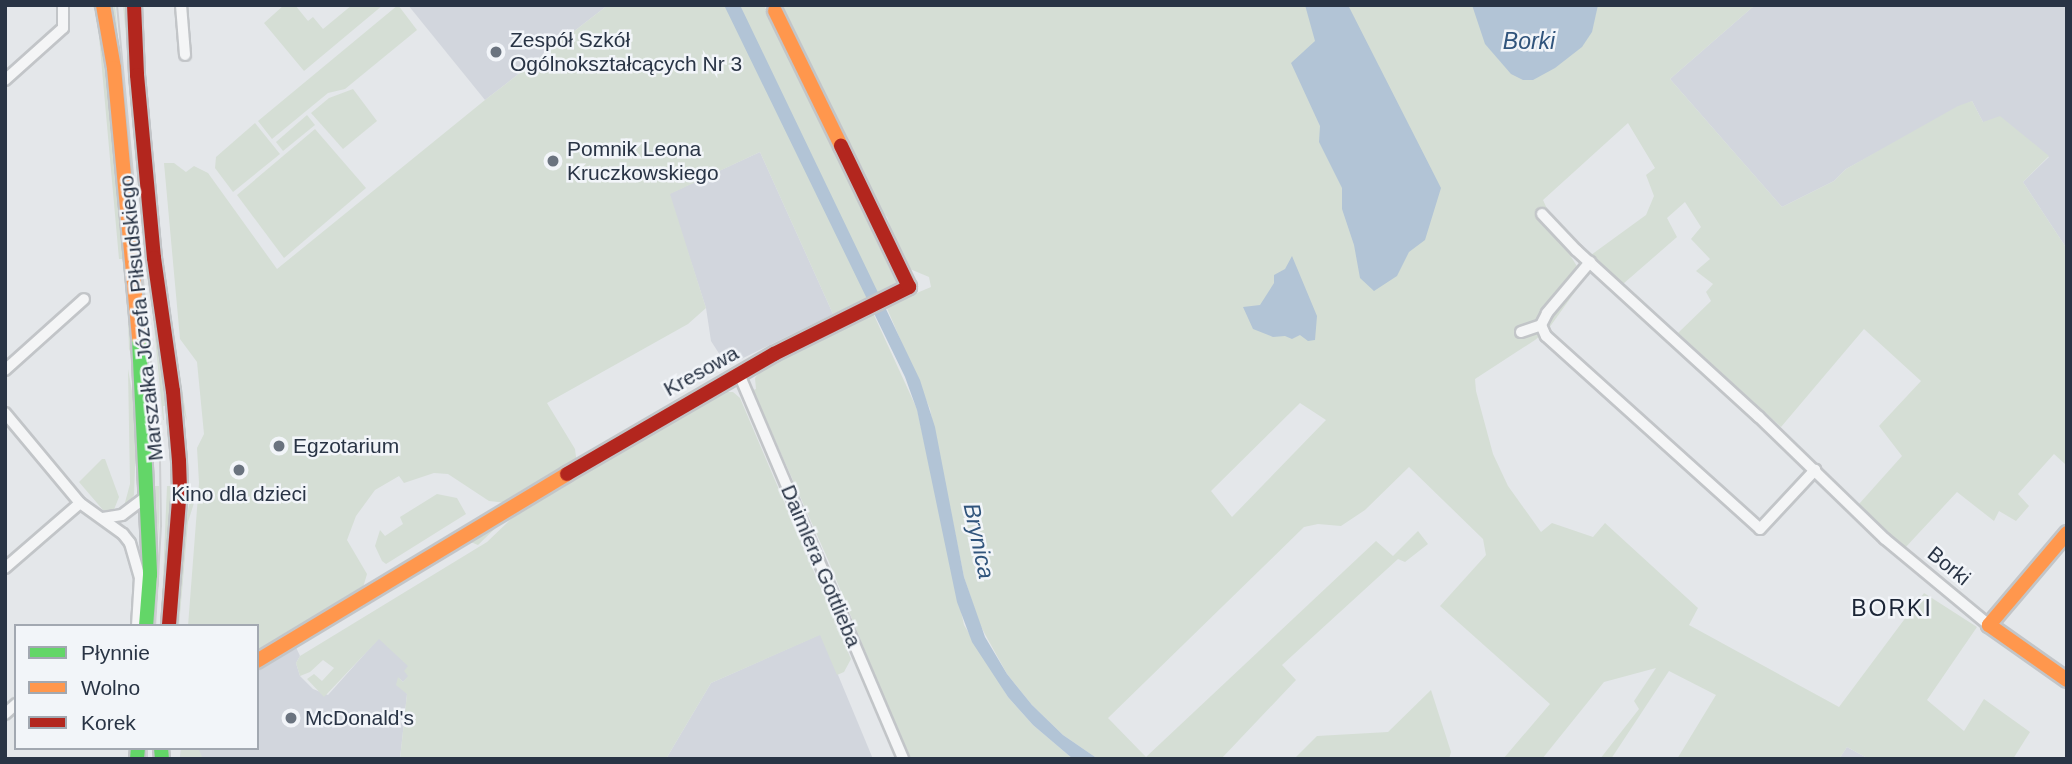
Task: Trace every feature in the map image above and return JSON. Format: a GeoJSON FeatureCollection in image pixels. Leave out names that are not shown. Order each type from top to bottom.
{"type":"FeatureCollection","features":[{"type":"Feature","properties":{"kind":"street"},"geometry":{"type":"LineString","coordinates":[[5,80],[63,28],[63,5]]}},
{"type":"Feature","properties":{"kind":"street","name":"Marszałka Józefa Piłsudskiego"},"geometry":{"type":"LineString","coordinates":[[103,5],[114,68],[136,295],[150,575],[146,624]]}},
{"type":"Feature","properties":{"kind":"street","name":"Marszałka Józefa Piłsudskiego"},"geometry":{"type":"LineString","coordinates":[[134,5],[136,75],[154,258],[161,324],[173,391],[179,461],[180,488],[169,624]]}},
{"type":"Feature","properties":{"kind":"street"},"geometry":{"type":"LineString","coordinates":[[181,5],[185,55]]}},
{"type":"Feature","properties":{"kind":"street","name":"Kresowa"},"geometry":{"type":"LineString","coordinates":[[259,660],[670,412],[909,288],[775,11]]}},
{"type":"Feature","properties":{"kind":"street","name":"Borki"},"geometry":{"type":"LineString","coordinates":[[1542,214],[1900,553],[1989,625],[2067,680]]}},
{"type":"Feature","properties":{"kind":"street"},"geometry":{"type":"LineString","coordinates":[[1521,332],[1541,325],[1547,313],[1590,262]]}},
{"type":"Feature","properties":{"kind":"street"},"geometry":{"type":"LineString","coordinates":[[5,370],[84,299]]}},
{"type":"Feature","properties":{"kind":"street"},"geometry":{"type":"LineString","coordinates":[[1541,325],[1546,336],[1760,529],[1815,470]]}},
{"type":"Feature","properties":{"kind":"street","name":"Daimlera Gottlieba"},"geometry":{"type":"LineString","coordinates":[[739,374],[903,759]]}},
{"type":"Feature","properties":{"kind":"street"},"geometry":{"type":"LineString","coordinates":[[5,413],[80,503],[127,538],[140,577],[137,624]]}},
{"type":"Feature","properties":{"kind":"street"},"geometry":{"type":"LineString","coordinates":[[103,518],[122,515],[146,496]]}},
{"type":"Feature","properties":{"kind":"street"},"geometry":{"type":"LineString","coordinates":[[5,568],[80,503]]}},
{"type":"Feature","properties":{"kind":"street"},"geometry":{"type":"LineString","coordinates":[[1989,625],[2067,533]]}},
{"type":"Feature","properties":{"kind":"shaded area"},"geometry":{"type":"Polygon","coordinates":[[[92,5],[97,5],[108,67],[123,224],[122,259],[119,259],[97,14],[92,5]]]}},
{"type":"Feature","properties":{"kind":"shaded area"},"geometry":{"type":"Polygon","coordinates":[[[109,5],[115,5],[155,426],[153,412],[147,412],[109,5]]]}},
{"type":"Feature","properties":{"kind":"shaded area"},"geometry":{"type":"Polygon","coordinates":[[[123,5],[129,5],[166,382],[168,406],[163,406],[164,420],[163,420],[123,5]]]}},
{"type":"Feature","properties":{"kind":"shaded area"},"geometry":{"type":"Polygon","coordinates":[[[284,5],[295,5],[308,21],[313,17],[323,29],[352,5],[383,5],[304,71],[264,23],[284,5]]]}},
{"type":"Feature","properties":{"kind":"shaded area"},"geometry":{"type":"Polygon","coordinates":[[[398,5],[417,30],[345,89],[328,93],[272,139],[258,121],[398,5]]]}},
{"type":"Feature","properties":{"kind":"shaded area","name":"Zespół Szkół Ogólnokształcących Nr 3"},"geometry":{"type":"Polygon","coordinates":[[[408,5],[608,5],[485,100],[408,5]]]}},
{"type":"Feature","properties":{"kind":"shaded area"},"geometry":{"type":"Polygon","coordinates":[[[608,5],[764,5],[898,286],[833,314],[760,152],[670,194],[706,308],[688,324],[547,403],[575,449],[577,464],[507,503],[489,501],[448,474],[434,473],[404,483],[399,476],[375,490],[356,516],[347,540],[367,574],[362,591],[259,652],[259,624],[188,624],[199,483],[197,448],[204,434],[197,362],[180,339],[164,163],[174,163],[186,172],[194,166],[208,173],[277,269],[485,100],[608,5]]]}},
{"type":"Feature","properties":{"kind":"shaded area"},"geometry":{"type":"Polygon","coordinates":[[[783,5],[1755,5],[1670,79],[1782,207],[1834,181],[1846,169],[1958,106],[1972,101],[1983,122],[2000,116],[2049,156],[2023,182],[2067,249],[2067,462],[2065,464],[2054,454],[2018,494],[2029,506],[2016,521],[1999,511],[1994,521],[1957,492],[1904,549],[1859,504],[1902,456],[1879,426],[1921,381],[1864,329],[1781,427],[1678,333],[1711,301],[1706,292],[1713,284],[1696,271],[1710,259],[1691,239],[1701,227],[1685,202],[1667,218],[1677,237],[1623,284],[1591,255],[1646,215],[1654,196],[1646,175],[1655,168],[1628,123],[1543,200],[1563,244],[1580,271],[1577,289],[1549,328],[1475,379],[1493,454],[1508,486],[1541,532],[1552,523],[1593,537],[1605,523],[1698,608],[1689,625],[1839,707],[1924,593],[1977,627],[1927,700],[1964,731],[1984,699],[2030,732],[2013,759],[1869,759],[1847,747],[1839,759],[1677,759],[1716,695],[1669,671],[1611,759],[1600,759],[1639,709],[1634,701],[1656,668],[1604,682],[1542,759],[1503,759],[1550,704],[1440,606],[1486,555],[1483,539],[1409,467],[1365,510],[1341,526],[1318,524],[1304,527],[1108,718],[1146,757],[1376,541],[1393,556],[1418,531],[1428,544],[1405,562],[1398,559],[1282,665],[1296,680],[1221,759],[1098,759],[1063,735],[1032,705],[1007,674],[980,625],[964,577],[930,409],[886,306],[931,287],[929,277],[910,269],[900,256],[887,217],[876,206],[785,18],[783,5]],[[1300,403],[1211,491],[1232,517],[1326,420],[1300,403]]]}},
{"type":"Feature","properties":{"kind":"shaded area"},"geometry":{"type":"Polygon","coordinates":[[[1755,5],[2067,5],[2067,249],[2023,182],[2049,157],[1983,122],[1972,101],[1846,169],[1834,181],[1782,207],[1670,79],[1755,5]]]}},
{"type":"Feature","properties":{"kind":"shaded area"},"geometry":{"type":"Polygon","coordinates":[[[353,89],[377,121],[343,149],[311,113],[329,98],[353,89]]]}},
{"type":"Feature","properties":{"kind":"shaded area"},"geometry":{"type":"Polygon","coordinates":[[[307,115],[315,125],[283,151],[276,142],[307,115]]]}},
{"type":"Feature","properties":{"kind":"shaded area"},"geometry":{"type":"Polygon","coordinates":[[[255,123],[280,154],[233,192],[215,168],[216,157],[255,123]]]}},
{"type":"Feature","properties":{"kind":"shaded area"},"geometry":{"type":"Polygon","coordinates":[[[315,129],[366,188],[284,258],[237,195],[315,129]]]}},
{"type":"Feature","properties":{"kind":"shaded area"},"geometry":{"type":"Polygon","coordinates":[[[760,152],[833,314],[727,366],[711,341],[706,308],[669,194],[760,152]]]}},
{"type":"Feature","properties":{"kind":"shaded area"},"geometry":{"type":"Polygon","coordinates":[[[127,289],[130,289],[133,360],[129,349],[127,289]]]}},
{"type":"Feature","properties":{"kind":"shaded area"},"geometry":{"type":"Polygon","coordinates":[[[873,313],[917,409],[964,625],[1008,697],[1033,725],[1073,759],[909,759],[829,562],[753,390],[756,389],[755,378],[761,371],[873,313]]]}},
{"type":"Feature","properties":{"kind":"shaded area"},"geometry":{"type":"Polygon","coordinates":[[[171,342],[177,356],[187,421],[180,402],[171,342]]]}},
{"type":"Feature","properties":{"kind":"shaded area"},"geometry":{"type":"Polygon","coordinates":[[[128,369],[137,419],[134,495],[123,510],[130,484],[128,369]]]}},
{"type":"Feature","properties":{"kind":"shaded area"},"geometry":{"type":"Polygon","coordinates":[[[723,392],[733,392],[740,398],[851,659],[844,672],[837,675],[820,635],[711,683],[666,759],[400,759],[407,694],[396,685],[398,677],[403,682],[408,676],[404,671],[408,666],[379,639],[324,697],[307,679],[314,674],[322,681],[334,668],[323,660],[310,672],[300,676],[296,663],[300,656],[487,542],[513,517],[723,392]]]}},
{"type":"Feature","properties":{"kind":"shaded area"},"geometry":{"type":"Polygon","coordinates":[[[105,459],[119,497],[113,512],[103,510],[79,482],[105,459]]]}},
{"type":"Feature","properties":{"kind":"shaded area"},"geometry":{"type":"Polygon","coordinates":[[[152,486],[159,486],[159,522],[153,624],[152,486]]]}},
{"type":"Feature","properties":{"kind":"shaded area"},"geometry":{"type":"Polygon","coordinates":[[[167,486],[173,486],[173,510],[161,624],[167,486]]]}},
{"type":"Feature","properties":{"kind":"shaded area"},"geometry":{"type":"Polygon","coordinates":[[[437,494],[457,498],[466,514],[386,564],[382,561],[375,546],[380,530],[385,536],[403,524],[400,517],[437,494]]]}},
{"type":"Feature","properties":{"kind":"shaded area"},"geometry":{"type":"Polygon","coordinates":[[[191,497],[194,503],[188,522],[179,624],[174,624],[181,540],[191,497]]]}},
{"type":"Feature","properties":{"kind":"shaded area"},"geometry":{"type":"Polygon","coordinates":[[[509,515],[478,545],[468,541],[509,515]]]}},
{"type":"Feature","properties":{"kind":"shaded area"},"geometry":{"type":"Polygon","coordinates":[[[290,634],[300,656],[296,663],[300,676],[313,689],[328,695],[379,638],[409,666],[409,676],[403,682],[399,678],[407,694],[400,759],[180,759],[181,750],[259,750],[259,652],[290,634]]]}},
{"type":"Feature","properties":{"kind":"shaded area"},"geometry":{"type":"Polygon","coordinates":[[[821,634],[873,759],[666,759],[711,683],[821,634]]]}},
{"type":"Feature","properties":{"kind":"shaded area"},"geometry":{"type":"Polygon","coordinates":[[[1431,690],[1451,752],[1449,759],[1294,759],[1317,736],[1388,732],[1431,690]]]}},
{"type":"Feature","properties":{"kind":"shaded area"},"geometry":{"type":"Polygon","coordinates":[[[1847,747],[1869,759],[1839,759],[1847,747]]]}},
{"type":"Feature","properties":{"kind":"shaded area"},"geometry":{"type":"Polygon","coordinates":[[[181,750],[199,750],[203,759],[180,759],[181,750]]]}},
{"type":"Feature","properties":{"kind":"water"},"geometry":{"type":"Polygon","coordinates":[[[724,5],[740,5],[920,380],[935,427],[964,577],[985,637],[1007,674],[1032,705],[1063,735],[1098,759],[1073,759],[1033,725],[1008,697],[972,642],[957,602],[917,410],[905,377],[724,5]]]}},
{"type":"Feature","properties":{"kind":"water"},"geometry":{"type":"Polygon","coordinates":[[[1305,5],[1348,5],[1441,188],[1425,240],[1409,252],[1397,276],[1374,291],[1360,278],[1354,245],[1342,209],[1342,188],[1319,142],[1320,126],[1291,63],[1315,41],[1305,5]]]}},
{"type":"Feature","properties":{"kind":"water","name":"Borki"},"geometry":{"type":"Polygon","coordinates":[[[1472,5],[1598,5],[1592,32],[1582,47],[1555,68],[1533,80],[1523,80],[1511,74],[1485,44],[1472,5]]]}},
{"type":"Feature","properties":{"kind":"water"},"geometry":{"type":"Polygon","coordinates":[[[1292,256],[1317,316],[1315,340],[1308,341],[1300,335],[1292,339],[1285,336],[1273,337],[1253,329],[1243,307],[1260,305],[1274,283],[1274,275],[1285,269],[1292,256]]]}},
{"type":"Feature","properties":{"kind":"tram line"},"geometry":{"type":"LineString","coordinates":[[117,5],[160,460],[161,526],[155,624]]}},
{"type":"Feature","properties":{"kind":"tram line"},"geometry":{"type":"LineString","coordinates":[[147,750],[147,759]]}},
{"type":"Feature","properties":{"kind":"traffic: fast"},"geometry":{"type":"LineString","coordinates":[[139,339],[150,575],[146,624]]}},
{"type":"Feature","properties":{"kind":"traffic: fast"},"geometry":{"type":"LineString","coordinates":[[137,759],[138,750]]}},
{"type":"Feature","properties":{"kind":"traffic: fast"},"geometry":{"type":"LineString","coordinates":[[161,750],[162,759]]}},
{"type":"Feature","properties":{"kind":"traffic: slow"},"geometry":{"type":"LineString","coordinates":[[103,5],[114,68],[139,339]]}},
{"type":"Feature","properties":{"kind":"traffic: slow"},"geometry":{"type":"LineString","coordinates":[[775,11],[841,146]]}},
{"type":"Feature","properties":{"kind":"traffic: slow"},"geometry":{"type":"LineString","coordinates":[[259,660],[567,474]]}},
{"type":"Feature","properties":{"kind":"traffic: slow"},"geometry":{"type":"LineString","coordinates":[[2067,533],[1989,625],[2067,680]]}},
{"type":"Feature","properties":{"kind":"traffic: jam"},"geometry":{"type":"LineString","coordinates":[[134,5],[137,75],[154,258],[173,391],[179,461],[180,488],[169,624]]}},
{"type":"Feature","properties":{"kind":"traffic: jam"},"geometry":{"type":"LineString","coordinates":[[567,474],[774,354],[909,287],[841,146]]}},
{"type":"Feature","properties":{"kind":"place","name":"Zespół Szkół Ogólnokształcących Nr 3"},"geometry":{"type":"Point","coordinates":[496,52]}},
{"type":"Feature","properties":{"kind":"place","name":"Pomnik Leona Kruczkowskiego"},"geometry":{"type":"Point","coordinates":[553,161]}},
{"type":"Feature","properties":{"kind":"place","name":"Egzotarium"},"geometry":{"type":"Point","coordinates":[279,446]}},
{"type":"Feature","properties":{"kind":"place","name":"Kino dla dzieci"},"geometry":{"type":"Point","coordinates":[239,470]}},
{"type":"Feature","properties":{"kind":"place","name":"McDonald's"},"geometry":{"type":"Point","coordinates":[291,718]}},
{"type":"Feature","properties":{"kind":"district","name":"BORKI"},"geometry":{"type":"Point","coordinates":[1892,608]}},
{"type":"Feature","properties":{"kind":"water label","name":"Brynica"},"geometry":{"type":"Point","coordinates":[979,541]}}]}
